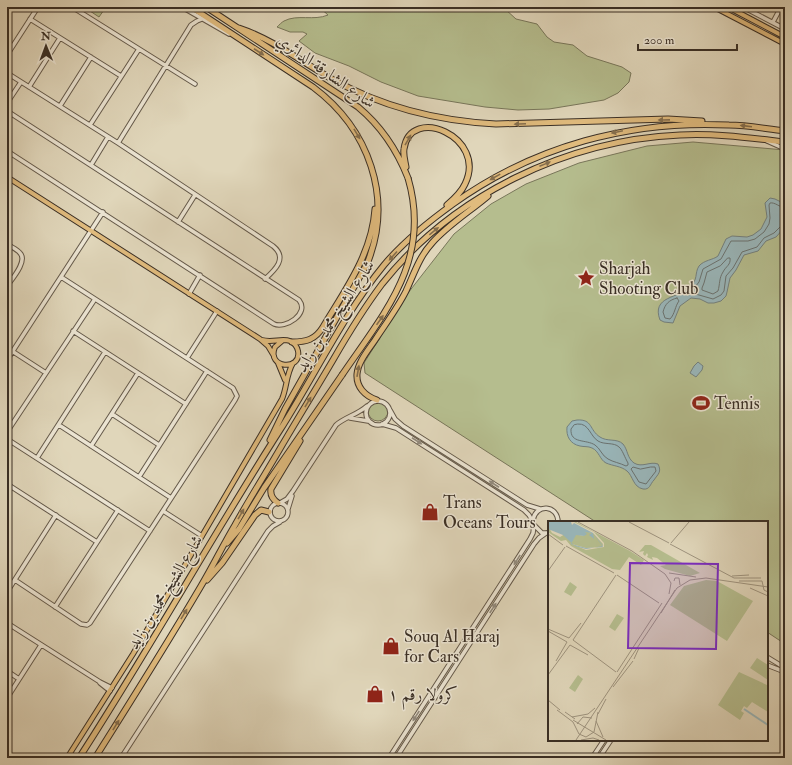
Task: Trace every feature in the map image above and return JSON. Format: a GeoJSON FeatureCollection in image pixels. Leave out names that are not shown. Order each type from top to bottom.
{"type":"FeatureCollection","features":[{"type":"Feature","properties":{"kind":"highway","name":"شارع الشارقة الدائري"},"geometry":{"type":"LineString","coordinates":[[192,7],[313,87],[332,102],[355,130],[370,163],[376,186]]}},
{"type":"Feature","properties":{"kind":"highway","name":"شارع الشارقة الدائري"},"geometry":{"type":"LineString","coordinates":[[206,7],[345,97],[364,112],[378,126],[390,142],[402,163],[408,178]]}},
{"type":"Feature","properties":{"kind":"highway"},"geometry":{"type":"LineString","coordinates":[[239,28],[257,34],[358,92],[398,107],[440,118],[496,124],[673,119],[731,125]]}},
{"type":"Feature","properties":{"kind":"highway","name":"شارع الشيخ محمد بن زايد"},"geometry":{"type":"LineString","coordinates":[[79,758],[126,686],[259,461],[291,412],[348,317],[375,277],[404,243],[438,214],[480,186],[535,158],[578,142],[616,133],[684,124],[731,125],[785,131]]}},
{"type":"Feature","properties":{"kind":"highway"},"geometry":{"type":"LineString","coordinates":[[222,548],[239,529],[264,488],[386,311],[397,292],[406,271],[412,250],[415,224],[413,198],[404,156],[404,147],[414,132],[422,128],[436,129],[450,134],[461,144],[466,152],[469,163],[467,179],[459,193],[438,214]]}},
{"type":"Feature","properties":{"kind":"highway","name":"شارع الشيخ محمد بن زايد"},"geometry":{"type":"LineString","coordinates":[[95,758],[202,585],[240,515],[332,361],[363,312],[383,284],[413,250],[435,231],[473,203],[500,186],[528,172],[565,157],[603,146],[666,136],[735,136],[785,142]]}},
{"type":"Feature","properties":{"kind":"highway"},"geometry":{"type":"LineString","coordinates":[[292,342],[307,342],[318,334],[360,264],[371,234],[376,186]]}},
{"type":"Feature","properties":{"kind":"highway"},"geometry":{"type":"LineString","coordinates":[[259,461],[285,409],[367,264],[374,246],[377,226],[378,206],[376,186]]}},
{"type":"Feature","properties":{"kind":"highway"},"geometry":{"type":"LineString","coordinates":[[377,400],[366,395],[359,385],[357,372],[361,361],[395,310],[419,261],[431,244],[454,222],[500,186]]}},
{"type":"Feature","properties":{"kind":"highway"},"geometry":{"type":"LineString","coordinates":[[279,503],[271,495],[271,488],[299,442],[303,430]]}},
{"type":"Feature","properties":{"kind":"highway"},"geometry":{"type":"LineString","coordinates":[[202,585],[222,563],[257,513],[262,510],[270,513]]}},
{"type":"Feature","properties":{"kind":"highway"},"geometry":{"type":"LineString","coordinates":[[99,758],[109,736]]}},
{"type":"Feature","properties":{"kind":"main road"},"geometry":{"type":"LineString","coordinates":[[714,7],[785,44]]}},
{"type":"Feature","properties":{"kind":"main road"},"geometry":{"type":"LineString","coordinates":[[728,7],[785,37]]}},
{"type":"Feature","properties":{"kind":"main road"},"geometry":{"type":"LineString","coordinates":[[7,177],[260,339],[268,346],[274,356],[283,373],[286,383]]}},
{"type":"Feature","properties":{"kind":"main road"},"geometry":{"type":"LineString","coordinates":[[67,758],[111,690],[282,399],[288,372],[297,359],[298,353],[296,347],[292,342],[272,342],[260,339]]}},
{"type":"Feature","properties":{"kind":"main road"},"geometry":{"type":"LineString","coordinates":[[274,356],[275,347],[282,341]]}},
{"type":"Feature","properties":{"kind":"main road"},"geometry":{"type":"LineString","coordinates":[[277,362],[286,365],[293,363]]}},
{"type":"Feature","properties":{"kind":"street"},"geometry":{"type":"LineString","coordinates":[[7,55],[38,7]]}},
{"type":"Feature","properties":{"kind":"street"},"geometry":{"type":"LineString","coordinates":[[72,7],[195,84]]}},
{"type":"Feature","properties":{"kind":"street"},"geometry":{"type":"LineString","coordinates":[[182,7],[242,41]]}},
{"type":"Feature","properties":{"kind":"street"},"geometry":{"type":"LineString","coordinates":[[743,7],[785,29]]}},
{"type":"Feature","properties":{"kind":"street"},"geometry":{"type":"LineString","coordinates":[[773,22],[781,7]]}},
{"type":"Feature","properties":{"kind":"street"},"geometry":{"type":"LineString","coordinates":[[191,13],[193,18],[192,25]]}},
{"type":"Feature","properties":{"kind":"street"},"geometry":{"type":"LineString","coordinates":[[30,19],[122,76]]}},
{"type":"Feature","properties":{"kind":"street"},"geometry":{"type":"LineString","coordinates":[[118,143],[192,25],[202,19]]}},
{"type":"Feature","properties":{"kind":"street"},"geometry":{"type":"LineString","coordinates":[[29,87],[60,38]]}},
{"type":"Feature","properties":{"kind":"street"},"geometry":{"type":"LineString","coordinates":[[90,125],[139,49]]}},
{"type":"Feature","properties":{"kind":"street"},"geometry":{"type":"LineString","coordinates":[[60,106],[91,57]]}},
{"type":"Feature","properties":{"kind":"street"},"geometry":{"type":"LineString","coordinates":[[7,73],[118,143],[276,248],[280,255],[279,263],[275,270],[265,279]]}},
{"type":"Feature","properties":{"kind":"street"},"geometry":{"type":"LineString","coordinates":[[7,103],[21,82]]}},
{"type":"Feature","properties":{"kind":"street"},"geometry":{"type":"LineString","coordinates":[[7,111],[300,302],[302,307],[301,312],[298,317],[288,322],[279,323],[271,321],[7,151]]}},
{"type":"Feature","properties":{"kind":"street"},"geometry":{"type":"LineString","coordinates":[[91,165],[108,137]]}},
{"type":"Feature","properties":{"kind":"street"},"geometry":{"type":"LineString","coordinates":[[764,140],[785,149]]}},
{"type":"Feature","properties":{"kind":"street"},"geometry":{"type":"LineString","coordinates":[[178,222],[195,195]]}},
{"type":"Feature","properties":{"kind":"street"},"geometry":{"type":"LineString","coordinates":[[7,360],[103,212]]}},
{"type":"Feature","properties":{"kind":"street"},"geometry":{"type":"LineString","coordinates":[[7,244],[20,252],[23,259],[22,264],[7,286]]}},
{"type":"Feature","properties":{"kind":"street"},"geometry":{"type":"LineString","coordinates":[[189,294],[200,275]]}},
{"type":"Feature","properties":{"kind":"street"},"geometry":{"type":"LineString","coordinates":[[15,580],[83,624],[87,625],[90,623],[236,398],[233,388],[61,277]]}},
{"type":"Feature","properties":{"kind":"street"},"geometry":{"type":"LineString","coordinates":[[7,432],[95,299]]}},
{"type":"Feature","properties":{"kind":"street"},"geometry":{"type":"LineString","coordinates":[[187,358],[217,311]]}},
{"type":"Feature","properties":{"kind":"street"},"geometry":{"type":"LineString","coordinates":[[73,331],[186,404]]}},
{"type":"Feature","properties":{"kind":"street"},"geometry":{"type":"LineString","coordinates":[[12,351],[46,373]]}},
{"type":"Feature","properties":{"kind":"street"},"geometry":{"type":"LineString","coordinates":[[37,458],[105,352]]}},
{"type":"Feature","properties":{"kind":"street"},"geometry":{"type":"LineString","coordinates":[[139,477],[207,371]]}},
{"type":"Feature","properties":{"kind":"street"},"geometry":{"type":"LineString","coordinates":[[91,446],[138,373]]}},
{"type":"Feature","properties":{"kind":"street"},"geometry":{"type":"LineString","coordinates":[[268,531],[272,506],[287,500],[334,428],[342,420],[359,413],[371,402],[377,400],[385,402],[395,419],[403,426],[526,505],[540,509],[548,508],[554,511],[559,521]]}},
{"type":"Feature","properties":{"kind":"street"},"geometry":{"type":"LineString","coordinates":[[367,406],[365,414],[369,421]]}},
{"type":"Feature","properties":{"kind":"street"},"geometry":{"type":"LineString","coordinates":[[382,424],[388,420],[390,410]]}},
{"type":"Feature","properties":{"kind":"street"},"geometry":{"type":"LineString","coordinates":[[112,414],[159,445]]}},
{"type":"Feature","properties":{"kind":"street"},"geometry":{"type":"LineString","coordinates":[[349,418],[369,421],[375,425],[382,424],[396,428],[527,512],[539,531],[548,533]]}},
{"type":"Feature","properties":{"kind":"street"},"geometry":{"type":"LineString","coordinates":[[58,425],[171,498]]}},
{"type":"Feature","properties":{"kind":"street"},"geometry":{"type":"LineString","coordinates":[[7,439],[150,530]]}},
{"type":"Feature","properties":{"kind":"street"},"geometry":{"type":"LineString","coordinates":[[7,484],[97,542]]}},
{"type":"Feature","properties":{"kind":"street"},"geometry":{"type":"LineString","coordinates":[[121,758],[268,531],[273,526],[286,519],[293,491]]}},
{"type":"Feature","properties":{"kind":"street"},"geometry":{"type":"LineString","coordinates":[[279,503],[285,505],[288,510]]}},
{"type":"Feature","properties":{"kind":"street"},"geometry":{"type":"LineString","coordinates":[[389,758],[530,539],[533,532],[535,514],[540,509]]}},
{"type":"Feature","properties":{"kind":"street"},"geometry":{"type":"LineString","coordinates":[[55,607],[118,510]]}},
{"type":"Feature","properties":{"kind":"street"},"geometry":{"type":"LineString","coordinates":[[163,511],[202,536]]}},
{"type":"Feature","properties":{"kind":"street"},"geometry":{"type":"LineString","coordinates":[[270,513],[274,520],[280,522]]}},
{"type":"Feature","properties":{"kind":"street"},"geometry":{"type":"LineString","coordinates":[[7,592],[56,515]]}},
{"type":"Feature","properties":{"kind":"street"},"geometry":{"type":"LineString","coordinates":[[396,758],[534,544],[539,538],[548,533]]}},
{"type":"Feature","properties":{"kind":"street"},"geometry":{"type":"LineString","coordinates":[[7,623],[111,690]]}},
{"type":"Feature","properties":{"kind":"street"},"geometry":{"type":"LineString","coordinates":[[7,698],[41,646]]}},
{"type":"Feature","properties":{"kind":"street"},"geometry":{"type":"LineString","coordinates":[[454,657],[457,658],[458,661]]}},
{"type":"Feature","properties":{"kind":"street"},"geometry":{"type":"LineString","coordinates":[[768,658],[785,668]]}},
{"type":"Feature","properties":{"kind":"street"},"geometry":{"type":"LineString","coordinates":[[768,665],[785,672]]}},
{"type":"Feature","properties":{"kind":"street"},"geometry":{"type":"LineString","coordinates":[[7,671],[19,679]]}},
{"type":"Feature","properties":{"kind":"street"},"geometry":{"type":"LineString","coordinates":[[592,758],[603,741]]}},
{"type":"Feature","properties":{"kind":"street"},"geometry":{"type":"LineString","coordinates":[[599,758],[610,741]]}},
{"type":"Feature","properties":{"kind":"green space"},"geometry":{"type":"Polygon","coordinates":[[[84,7],[106,7],[99,17],[84,7]]]}},
{"type":"Feature","properties":{"kind":"green space"},"geometry":{"type":"Polygon","coordinates":[[[319,7],[493,7],[505,9],[516,19],[537,24],[547,37],[554,42],[573,45],[587,56],[622,67],[631,73],[629,82],[618,93],[604,100],[549,109],[518,110],[485,107],[418,96],[381,82],[349,66],[315,53],[299,41],[307,34],[303,32],[290,32],[277,27],[283,21],[289,19],[323,17],[328,15],[319,7]]]}},
{"type":"Feature","properties":{"kind":"green space"},"geometry":{"type":"Polygon","coordinates":[[[693,142],[785,150],[785,644],[768,633],[768,521],[594,521],[365,373],[364,363],[408,293],[454,234],[491,204],[526,184],[579,163],[647,146],[693,142]]]}},
{"type":"Feature","properties":{"kind":"green space"},"geometry":{"type":"Polygon","coordinates":[[[378,401],[385,404],[388,411],[385,418],[378,421],[371,418],[368,411],[371,404],[378,401]]]}},
{"type":"Feature","properties":{"kind":"water"},"geometry":{"type":"Polygon","coordinates":[[[770,198],[785,204],[785,227],[776,237],[766,241],[758,251],[744,255],[730,278],[726,296],[721,301],[714,303],[708,303],[700,299],[691,298],[680,306],[673,323],[660,320],[658,312],[659,306],[667,299],[685,291],[692,285],[699,266],[703,262],[718,256],[726,239],[732,236],[747,237],[753,235],[761,229],[767,217],[765,203],[770,198]]]}},
{"type":"Feature","properties":{"kind":"water"},"geometry":{"type":"Polygon","coordinates":[[[698,362],[703,366],[702,370],[696,377],[690,373],[698,362]]]}},
{"type":"Feature","properties":{"kind":"water"},"geometry":{"type":"Polygon","coordinates":[[[572,421],[586,421],[600,437],[621,442],[630,459],[634,463],[640,465],[652,463],[658,464],[660,469],[659,473],[649,488],[643,489],[637,486],[625,469],[606,463],[594,449],[577,445],[571,441],[567,433],[567,427],[572,421]]]}},
{"type":"Feature","properties":{"kind":"place","name":"Sharjah Shooting Club"},"geometry":{"type":"Point","coordinates":[586,278]}},
{"type":"Feature","properties":{"kind":"place","name":"Tennis"},"geometry":{"type":"Point","coordinates":[701,403]}},
{"type":"Feature","properties":{"kind":"place","name":"Trans Oceans Tours"},"geometry":{"type":"Point","coordinates":[430,512]}},
{"type":"Feature","properties":{"kind":"place","name":"Souq Al Haraj for Cars"},"geometry":{"type":"Point","coordinates":[391,646]}},
{"type":"Feature","properties":{"kind":"place","name":"كرولا رقم ١"},"geometry":{"type":"Point","coordinates":[375,694]}}]}
